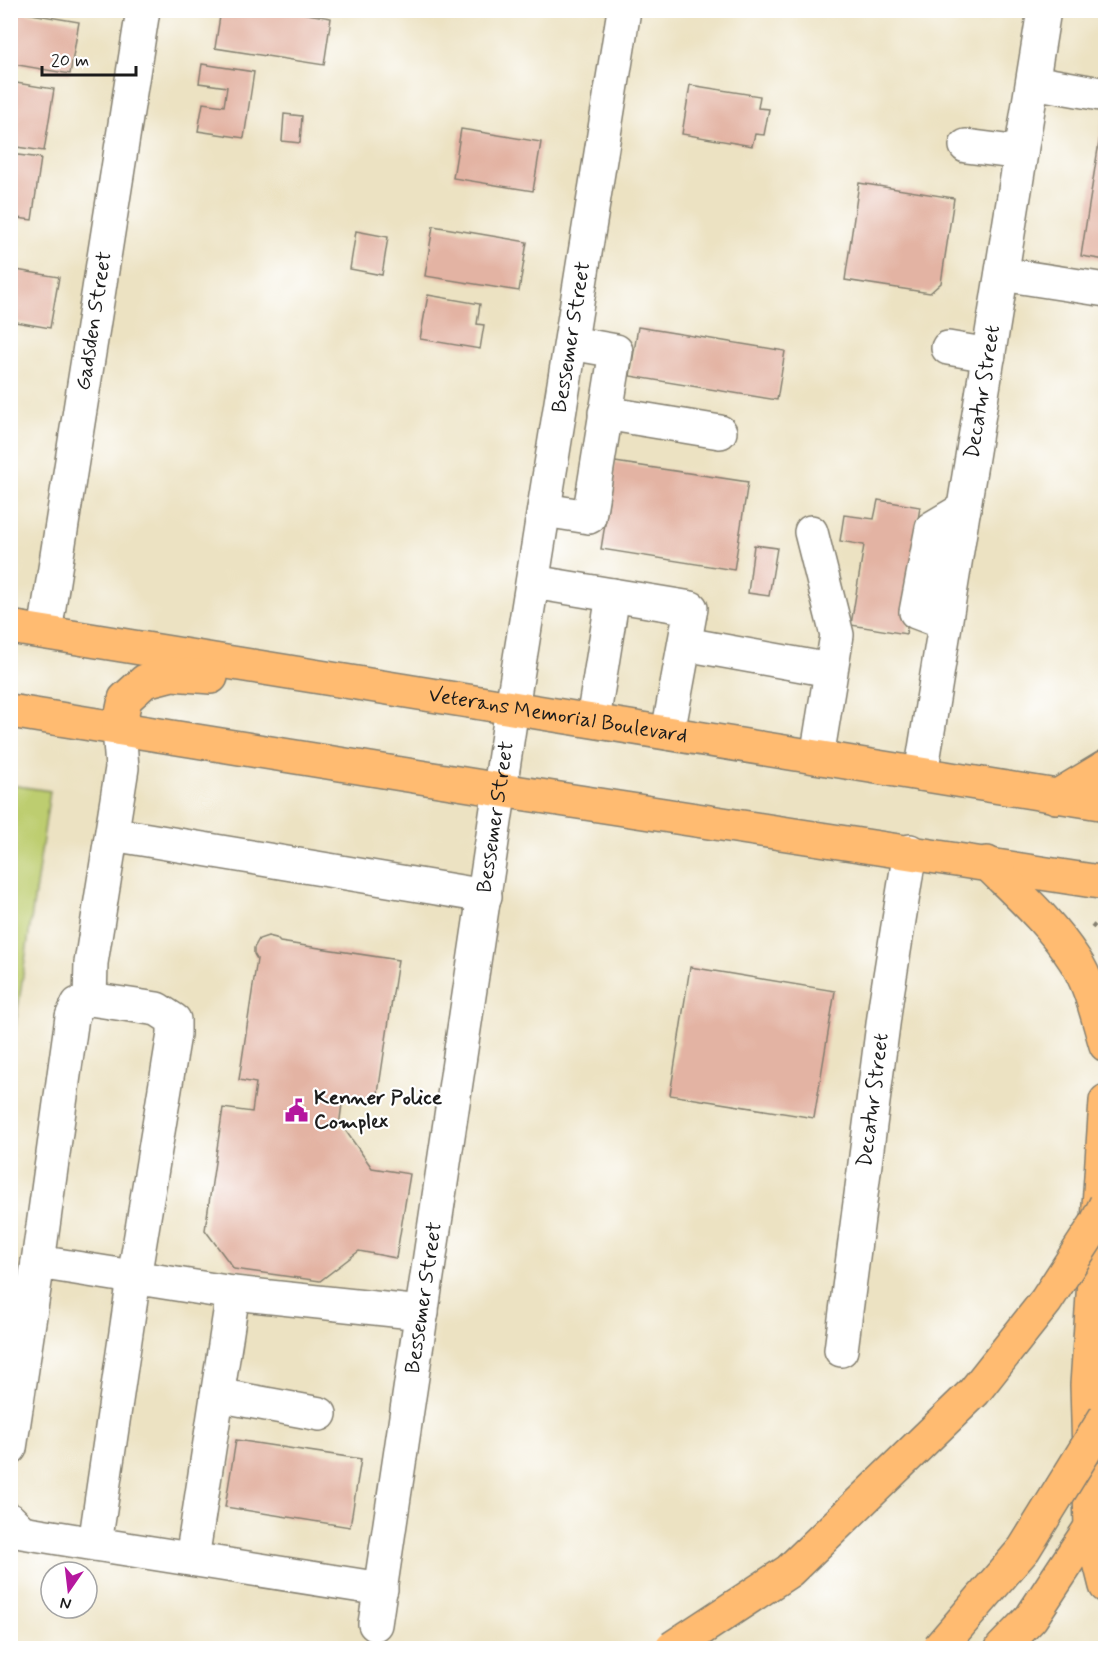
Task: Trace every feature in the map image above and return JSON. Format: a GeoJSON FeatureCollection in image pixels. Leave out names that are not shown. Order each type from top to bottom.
{"type":"FeatureCollection","features":[{"type":"Feature","properties":{"kind":"main road","name":"Veterans Memorial Boulevard"},"geometry":{"type":"LineString","coordinates":[[10,627],[1106,804]]}},
{"type":"Feature","properties":{"kind":"main road"},"geometry":{"type":"LineString","coordinates":[[119,728],[126,699],[145,681],[172,674],[392,688]]}},
{"type":"Feature","properties":{"kind":"main road"},"geometry":{"type":"LineString","coordinates":[[10,711],[501,790],[910,851],[1106,883]]}},
{"type":"Feature","properties":{"kind":"main road"},"geometry":{"type":"LineString","coordinates":[[1056,797],[1106,766]]}},
{"type":"Feature","properties":{"kind":"main road"},"geometry":{"type":"LineString","coordinates":[[987,863],[1039,914],[1074,959],[1091,995],[1106,1045]]}},
{"type":"Feature","properties":{"kind":"main road"},"geometry":{"type":"LineString","coordinates":[[1106,1101],[1087,1385],[1091,1527],[1106,1586]]}},
{"type":"Feature","properties":{"kind":"main road"},"geometry":{"type":"LineString","coordinates":[[672,1648],[789,1571],[974,1392],[1046,1301],[1096,1224],[1106,1204]]}},
{"type":"Feature","properties":{"kind":"main road"},"geometry":{"type":"LineString","coordinates":[[939,1648],[1024,1549],[1106,1416]]}},
{"type":"Feature","properties":{"kind":"main road"},"geometry":{"type":"LineString","coordinates":[[1002,1648],[1031,1618],[1091,1527]]}},
{"type":"Feature","properties":{"kind":"street","name":"Gadsden Street"},"geometry":{"type":"LineString","coordinates":[[45,632],[143,10]]}},
{"type":"Feature","properties":{"kind":"street","name":"Bessemer Street"},"geometry":{"type":"LineString","coordinates":[[375,1624],[512,708],[624,10]]}},
{"type":"Feature","properties":{"kind":"street","name":"Decatur Street"},"geometry":{"type":"LineString","coordinates":[[921,774],[1044,10]]}},
{"type":"Feature","properties":{"kind":"street"},"geometry":{"type":"LineString","coordinates":[[1033,82],[1106,95]]}},
{"type":"Feature","properties":{"kind":"street"},"geometry":{"type":"LineString","coordinates":[[966,146],[1021,153]]}},
{"type":"Feature","properties":{"kind":"street"},"geometry":{"type":"LineString","coordinates":[[1002,274],[1106,290]]}},
{"type":"Feature","properties":{"kind":"street"},"geometry":{"type":"LineString","coordinates":[[544,510],[589,517],[616,351],[571,343]]}},
{"type":"Feature","properties":{"kind":"street"},"geometry":{"type":"LineString","coordinates":[[948,348],[989,355]]}},
{"type":"Feature","properties":{"kind":"street"},"geometry":{"type":"LineString","coordinates":[[605,413],[720,432]]}},
{"type":"Feature","properties":{"kind":"street"},"geometry":{"type":"LineString","coordinates":[[811,532],[837,635],[817,757]]}},
{"type":"Feature","properties":{"kind":"street"},"geometry":{"type":"LineString","coordinates":[[533,582],[691,608],[668,733]]}},
{"type":"Feature","properties":{"kind":"street"},"geometry":{"type":"LineString","coordinates":[[593,720],[613,596]]}},
{"type":"Feature","properties":{"kind":"street"},"geometry":{"type":"LineString","coordinates":[[685,644],[830,670]]}},
{"type":"Feature","properties":{"kind":"street"},"geometry":{"type":"LineString","coordinates":[[90,999],[91,963],[122,768],[119,728]]}},
{"type":"Feature","properties":{"kind":"street"},"geometry":{"type":"LineString","coordinates":[[111,834],[485,896]]}},
{"type":"Feature","properties":{"kind":"street","name":"Decatur Street"},"geometry":{"type":"LineString","coordinates":[[841,1350],[886,1001],[910,851]]}},
{"type":"Feature","properties":{"kind":"street"},"geometry":{"type":"LineString","coordinates":[[10,1448],[72,1017],[78,1004],[90,999],[157,1009],[174,1020],[174,1034],[134,1278],[95,1544]]}},
{"type":"Feature","properties":{"kind":"street"},"geometry":{"type":"LineString","coordinates":[[38,1262],[233,1293],[422,1313]]}},
{"type":"Feature","properties":{"kind":"street"},"geometry":{"type":"LineString","coordinates":[[192,1559],[233,1293]]}},
{"type":"Feature","properties":{"kind":"street"},"geometry":{"type":"LineString","coordinates":[[217,1395],[320,1414]]}},
{"type":"Feature","properties":{"kind":"street"},"geometry":{"type":"LineString","coordinates":[[10,1520],[22,1532],[381,1589]]}},
{"type":"Feature","properties":{"kind":"path"},"geometry":{"type":"LineString","coordinates":[[1087,934],[1102,917]]}},
{"type":"Feature","properties":{"kind":"green space"},"geometry":{"type":"Polygon","coordinates":[[[10,786],[50,791],[11,1056],[10,786]]]}},
{"type":"Feature","properties":{"kind":"building"},"geometry":{"type":"Polygon","coordinates":[[[10,10],[26,10],[26,13],[79,22],[70,74],[12,64],[14,57],[10,56],[10,10]]]}},
{"type":"Feature","properties":{"kind":"building"},"geometry":{"type":"Polygon","coordinates":[[[221,10],[284,10],[331,18],[324,65],[215,48],[221,10]]]}},
{"type":"Feature","properties":{"kind":"building"},"geometry":{"type":"Polygon","coordinates":[[[202,64],[254,72],[244,138],[198,131],[203,103],[224,106],[227,87],[199,83],[202,64]]]}},
{"type":"Feature","properties":{"kind":"building"},"geometry":{"type":"Polygon","coordinates":[[[10,82],[54,89],[44,151],[10,146],[10,82]]]}},
{"type":"Feature","properties":{"kind":"building"},"geometry":{"type":"Polygon","coordinates":[[[690,85],[760,96],[758,108],[769,109],[764,135],[755,134],[752,146],[682,134],[690,85]]]}},
{"type":"Feature","properties":{"kind":"building"},"geometry":{"type":"Polygon","coordinates":[[[284,114],[302,116],[300,143],[282,141],[284,114]]]}},
{"type":"Feature","properties":{"kind":"building"},"geometry":{"type":"Polygon","coordinates":[[[1103,117],[1106,118],[1106,260],[1081,256],[1103,117]]]}},
{"type":"Feature","properties":{"kind":"building"},"geometry":{"type":"Polygon","coordinates":[[[461,129],[541,142],[533,191],[453,178],[461,129]]]}},
{"type":"Feature","properties":{"kind":"building"},"geometry":{"type":"Polygon","coordinates":[[[10,154],[41,158],[32,220],[10,217],[10,154]]]}},
{"type":"Feature","properties":{"kind":"building"},"geometry":{"type":"Polygon","coordinates":[[[859,183],[954,198],[941,283],[930,293],[845,280],[859,183]]]}},
{"type":"Feature","properties":{"kind":"building"},"geometry":{"type":"Polygon","coordinates":[[[433,226],[527,242],[519,291],[425,276],[433,226]]]}},
{"type":"Feature","properties":{"kind":"building"},"geometry":{"type":"Polygon","coordinates":[[[356,231],[388,237],[382,275],[350,269],[356,231]]]}},
{"type":"Feature","properties":{"kind":"building"},"geometry":{"type":"Polygon","coordinates":[[[10,269],[59,277],[50,328],[10,321],[10,269]]]}},
{"type":"Feature","properties":{"kind":"building"},"geometry":{"type":"Polygon","coordinates":[[[428,295],[480,304],[477,324],[484,325],[480,349],[420,339],[428,295]]]}},
{"type":"Feature","properties":{"kind":"building"},"geometry":{"type":"Polygon","coordinates":[[[638,327],[785,351],[777,400],[630,376],[638,327]]]}},
{"type":"Feature","properties":{"kind":"building"},"geometry":{"type":"Polygon","coordinates":[[[615,462],[748,482],[734,570],[601,549],[615,462]]]}},
{"type":"Feature","properties":{"kind":"building"},"geometry":{"type":"Polygon","coordinates":[[[878,500],[920,507],[914,545],[921,546],[906,634],[851,625],[864,545],[840,541],[844,515],[874,519],[878,500]]]}},
{"type":"Feature","properties":{"kind":"building"},"geometry":{"type":"Polygon","coordinates":[[[754,545],[777,548],[769,596],[748,593],[754,545]]]}},
{"type":"Feature","properties":{"kind":"building","name":"Kenner Police Complex"},"geometry":{"type":"Polygon","coordinates":[[[268,936],[280,942],[398,960],[377,1100],[343,1096],[339,1127],[343,1127],[372,1168],[410,1174],[396,1258],[359,1251],[320,1281],[234,1269],[205,1230],[223,1108],[252,1112],[256,1083],[239,1080],[257,959],[254,948],[259,939],[268,936]]]}},
{"type":"Feature","properties":{"kind":"building"},"geometry":{"type":"Polygon","coordinates":[[[690,967],[835,991],[814,1118],[670,1095],[690,967]]]}},
{"type":"Feature","properties":{"kind":"building"},"geometry":{"type":"Polygon","coordinates":[[[236,1440],[361,1459],[350,1527],[225,1507],[236,1440]]]}},
{"type":"Feature","properties":{"kind":"place","name":"Kenner Police Complex"},"geometry":{"type":"Point","coordinates":[296,1110]}}]}
